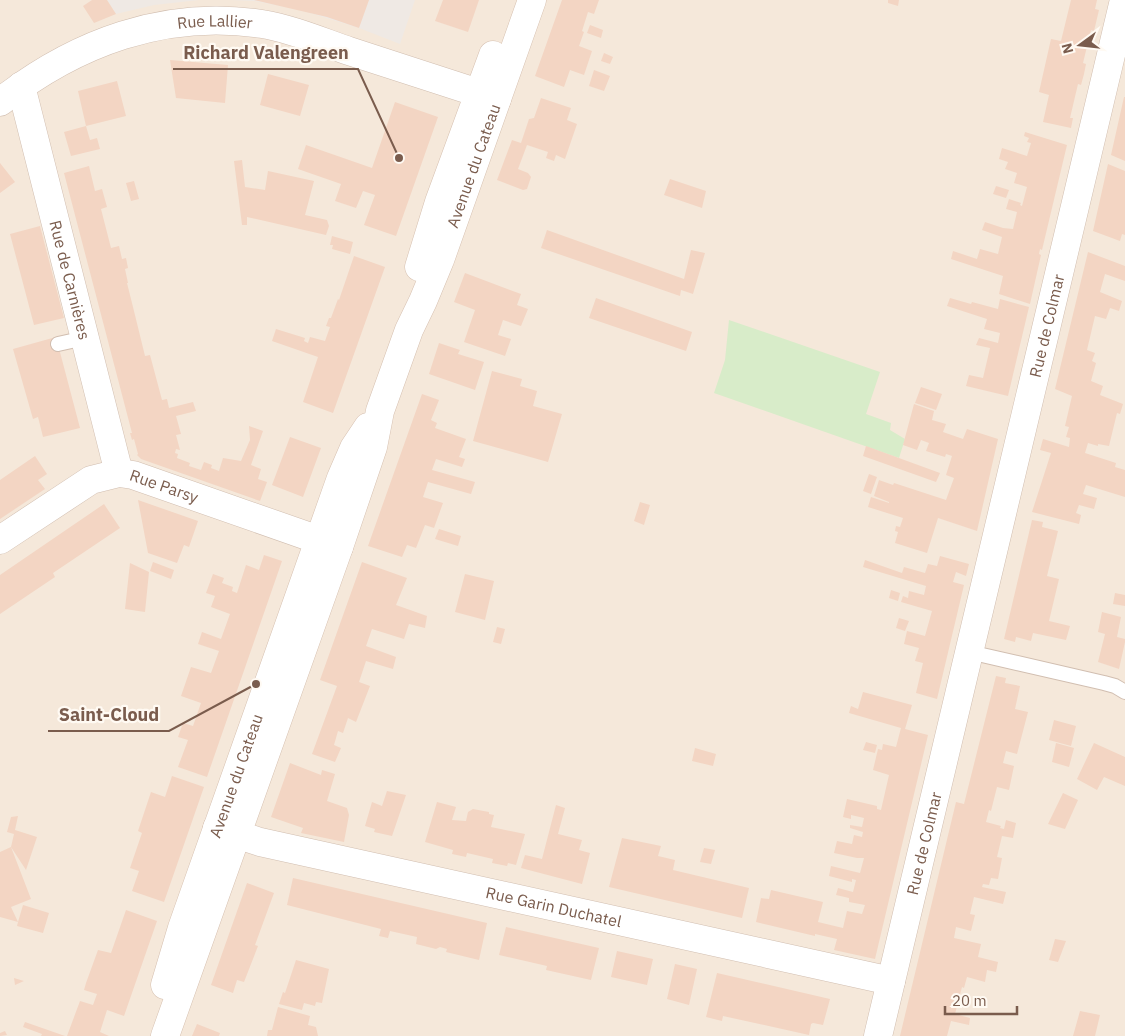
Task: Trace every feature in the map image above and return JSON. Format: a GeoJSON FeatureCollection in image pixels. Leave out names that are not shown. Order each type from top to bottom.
{"type":"FeatureCollection","features":[{"type":"Feature","properties":{"kind":"street","name":"Avenue du Cateau"},"geometry":{"type":"LineString","coordinates":[[488,96],[512,0]]}},
{"type":"Feature","properties":{"kind":"street","name":"Avenue du Cateau"},"geometry":{"type":"LineString","coordinates":[[165,1036],[227,832],[329,544],[373,447],[380,411],[409,330],[417,271],[439,202],[532,0]]}},
{"type":"Feature","properties":{"kind":"street","name":"Rue de Colmar"},"geometry":{"type":"LineString","coordinates":[[878,1036],[1124,0]]}},
{"type":"Feature","properties":{"kind":"street","name":"Rue Lallier"},"geometry":{"type":"LineString","coordinates":[[10,94],[58,62],[118,36],[149,28],[187,22],[235,21],[281,28],[488,96]]}},
{"type":"Feature","properties":{"kind":"street","name":"Rue de Carnières"},"geometry":{"type":"LineString","coordinates":[[10,94],[84,338],[119,473]]}},
{"type":"Feature","properties":{"kind":"street","name":"Rue Parsy"},"geometry":{"type":"LineString","coordinates":[[0,540],[91,480],[119,473],[133,475],[329,544]]}},
{"type":"Feature","properties":{"kind":"street","name":"Avenue du Cateau"},"geometry":{"type":"LineString","coordinates":[[149,1036],[177,942],[227,832]]}},
{"type":"Feature","properties":{"kind":"street","name":"Rue Garin Duchatel"},"geometry":{"type":"LineString","coordinates":[[227,832],[280,846],[891,981]]}},
{"type":"Feature","properties":{"kind":"lane"},"geometry":{"type":"LineString","coordinates":[[58,344],[84,338]]}},
{"type":"Feature","properties":{"kind":"lane"},"geometry":{"type":"LineString","coordinates":[[969,652],[1104,683],[1115,686],[1125,692]]}},
{"type":"Feature","properties":{"kind":"shaded area"},"geometry":{"type":"Polygon","coordinates":[[[0,0],[1125,0],[1125,1036],[0,1036],[0,0]]]}},
{"type":"Feature","properties":{"kind":"shaded area"},"geometry":{"type":"Polygon","coordinates":[[[107,0],[199,0],[154,5],[116,14],[107,0]]]}},
{"type":"Feature","properties":{"kind":"shaded area"},"geometry":{"type":"Polygon","coordinates":[[[230,0],[415,0],[400,44],[359,28],[297,9],[254,1],[230,0]]]}},
{"type":"Feature","properties":{"kind":"green space"},"geometry":{"type":"Polygon","coordinates":[[[729,320],[880,372],[866,414],[891,423],[890,430],[905,439],[899,458],[714,393],[725,360],[729,320]]]}},
{"type":"Feature","properties":{"kind":"building"},"geometry":{"type":"Polygon","coordinates":[[[92,0],[107,0],[116,14],[94,23],[83,6],[92,0]]]}},
{"type":"Feature","properties":{"kind":"building"},"geometry":{"type":"Polygon","coordinates":[[[254,0],[369,0],[359,28],[327,17],[254,0]]]}},
{"type":"Feature","properties":{"kind":"building"},"geometry":{"type":"Polygon","coordinates":[[[443,0],[479,0],[468,32],[435,21],[443,0]]]}},
{"type":"Feature","properties":{"kind":"building"},"geometry":{"type":"Polygon","coordinates":[[[562,0],[599,0],[594,14],[588,12],[579,46],[592,51],[584,75],[570,70],[564,87],[535,76],[562,0]]]}},
{"type":"Feature","properties":{"kind":"building"},"geometry":{"type":"Polygon","coordinates":[[[888,0],[899,0],[898,6],[888,3],[888,0]]]}},
{"type":"Feature","properties":{"kind":"building"},"geometry":{"type":"Polygon","coordinates":[[[1071,0],[1097,0],[1095,9],[1099,10],[1094,31],[1091,30],[1083,63],[1086,64],[1081,85],[1078,84],[1070,118],[1073,118],[1071,128],[1043,122],[1049,95],[1039,92],[1051,39],[1061,41],[1071,0]]]}},
{"type":"Feature","properties":{"kind":"building"},"geometry":{"type":"Polygon","coordinates":[[[590,25],[603,30],[601,38],[587,33],[590,25]]]}},
{"type":"Feature","properties":{"kind":"building"},"geometry":{"type":"Polygon","coordinates":[[[604,53],[613,57],[610,64],[601,61],[604,53]]]}},
{"type":"Feature","properties":{"kind":"building"},"geometry":{"type":"Polygon","coordinates":[[[170,60],[228,65],[225,103],[176,98],[170,60]]]}},
{"type":"Feature","properties":{"kind":"building"},"geometry":{"type":"Polygon","coordinates":[[[594,70],[610,76],[604,91],[589,86],[594,70]]]}},
{"type":"Feature","properties":{"kind":"building"},"geometry":{"type":"Polygon","coordinates":[[[268,74],[309,85],[300,116],[260,105],[268,74]]]}},
{"type":"Feature","properties":{"kind":"building"},"geometry":{"type":"Polygon","coordinates":[[[117,81],[126,116],[86,126],[78,91],[117,81]]]}},
{"type":"Feature","properties":{"kind":"building"},"geometry":{"type":"Polygon","coordinates":[[[1125,97],[1125,161],[1111,155],[1125,97]]]}},
{"type":"Feature","properties":{"kind":"building"},"geometry":{"type":"Polygon","coordinates":[[[541,98],[571,108],[567,120],[577,124],[565,159],[556,155],[554,161],[546,158],[548,152],[527,145],[518,169],[528,173],[531,177],[527,189],[523,190],[497,180],[512,140],[521,143],[529,119],[534,118],[541,98]]]}},
{"type":"Feature","properties":{"kind":"building"},"geometry":{"type":"Polygon","coordinates":[[[395,102],[438,117],[396,236],[364,225],[375,195],[363,191],[356,208],[335,201],[341,184],[298,169],[306,145],[372,168],[395,102]]]}},
{"type":"Feature","properties":{"kind":"building"},"geometry":{"type":"Polygon","coordinates":[[[86,126],[90,140],[97,138],[100,149],[71,156],[64,132],[86,126]]]}},
{"type":"Feature","properties":{"kind":"building"},"geometry":{"type":"Polygon","coordinates":[[[1025,132],[1067,145],[1042,250],[1040,249],[1039,254],[1041,255],[1030,304],[999,294],[1003,276],[951,259],[953,251],[977,259],[980,249],[998,254],[1002,237],[982,230],[985,222],[1013,229],[1017,212],[1006,209],[1009,199],[1021,203],[1020,205],[1022,206],[1027,187],[1014,183],[1017,173],[1005,169],[1008,162],[999,159],[1002,148],[1027,156],[1031,143],[1027,142],[1029,138],[1024,136],[1025,132]]]}},
{"type":"Feature","properties":{"kind":"building"},"geometry":{"type":"Polygon","coordinates":[[[242,160],[245,187],[265,190],[268,171],[314,181],[305,215],[327,220],[329,226],[326,235],[247,217],[247,225],[242,225],[234,161],[242,160]]]}},
{"type":"Feature","properties":{"kind":"building"},"geometry":{"type":"Polygon","coordinates":[[[0,163],[15,182],[0,193],[0,163]]]}},
{"type":"Feature","properties":{"kind":"building"},"geometry":{"type":"Polygon","coordinates":[[[1108,164],[1125,171],[1125,235],[1122,234],[1120,241],[1093,231],[1108,164]]]}},
{"type":"Feature","properties":{"kind":"building"},"geometry":{"type":"Polygon","coordinates":[[[89,166],[95,191],[102,189],[107,207],[101,209],[111,248],[119,246],[122,259],[126,258],[128,268],[125,269],[127,283],[145,356],[150,355],[162,400],[167,399],[169,408],[193,402],[196,411],[176,416],[181,434],[176,435],[180,450],[176,449],[177,458],[190,463],[189,466],[201,470],[204,462],[212,465],[211,468],[219,471],[223,458],[241,461],[250,440],[249,426],[263,431],[251,465],[261,469],[258,479],[267,482],[260,501],[141,459],[137,455],[64,173],[89,166]]]}},
{"type":"Feature","properties":{"kind":"building"},"geometry":{"type":"Polygon","coordinates":[[[670,179],[706,191],[702,208],[664,195],[670,179]]]}},
{"type":"Feature","properties":{"kind":"building"},"geometry":{"type":"Polygon","coordinates":[[[134,181],[139,199],[131,201],[126,183],[134,181]]]}},
{"type":"Feature","properties":{"kind":"building"},"geometry":{"type":"Polygon","coordinates":[[[996,186],[1009,190],[1006,198],[993,194],[996,186]]]}},
{"type":"Feature","properties":{"kind":"building"},"geometry":{"type":"Polygon","coordinates":[[[40,226],[64,318],[34,325],[10,234],[40,226]]]}},
{"type":"Feature","properties":{"kind":"building"},"geometry":{"type":"Polygon","coordinates":[[[547,230],[684,279],[691,250],[705,253],[693,294],[681,290],[680,296],[541,248],[547,230]]]}},
{"type":"Feature","properties":{"kind":"building"},"geometry":{"type":"Polygon","coordinates":[[[332,236],[353,242],[350,254],[332,249],[333,245],[330,245],[332,236]]]}},
{"type":"Feature","properties":{"kind":"building"},"geometry":{"type":"Polygon","coordinates":[[[1088,252],[1125,266],[1125,281],[1105,274],[1100,292],[1122,301],[1119,311],[1110,308],[1106,319],[1095,316],[1087,350],[1095,353],[1092,361],[1096,363],[1091,381],[1103,386],[1100,395],[1123,404],[1120,414],[1117,413],[1109,446],[1098,444],[1098,446],[1088,443],[1085,453],[1116,463],[1115,467],[1125,470],[1125,497],[1086,485],[1083,494],[1097,498],[1094,509],[1079,505],[1076,513],[1081,515],[1079,524],[1032,512],[1051,453],[1040,450],[1043,439],[1069,447],[1070,438],[1066,437],[1069,427],[1065,426],[1072,396],[1055,389],[1088,252]]]}},
{"type":"Feature","properties":{"kind":"building"},"geometry":{"type":"Polygon","coordinates":[[[354,256],[385,267],[333,413],[303,402],[318,357],[272,341],[276,329],[305,338],[304,341],[308,343],[310,337],[325,341],[330,327],[326,326],[339,300],[354,256]]]}},
{"type":"Feature","properties":{"kind":"building"},"geometry":{"type":"Polygon","coordinates":[[[465,273],[521,294],[517,305],[528,309],[521,326],[503,320],[498,335],[511,339],[505,356],[464,342],[475,310],[454,302],[465,273]]]}},
{"type":"Feature","properties":{"kind":"building"},"geometry":{"type":"Polygon","coordinates":[[[596,298],[692,332],[686,351],[589,318],[596,298]]]}},
{"type":"Feature","properties":{"kind":"building"},"geometry":{"type":"Polygon","coordinates":[[[950,298],[998,309],[1000,299],[1029,307],[1008,396],[966,386],[969,375],[983,378],[990,348],[976,345],[979,338],[998,343],[1000,333],[984,329],[987,319],[947,306],[950,298]]]}},
{"type":"Feature","properties":{"kind":"building"},"geometry":{"type":"Polygon","coordinates":[[[56,337],[80,428],[43,437],[38,417],[33,419],[13,349],[56,337]]]}},
{"type":"Feature","properties":{"kind":"building"},"geometry":{"type":"Polygon","coordinates":[[[439,343],[460,350],[458,354],[484,362],[475,390],[429,374],[439,343]]]}},
{"type":"Feature","properties":{"kind":"building"},"geometry":{"type":"Polygon","coordinates":[[[492,371],[522,379],[520,386],[537,391],[533,406],[562,414],[548,462],[473,441],[492,371]]]}},
{"type":"Feature","properties":{"kind":"building"},"geometry":{"type":"Polygon","coordinates":[[[921,387],[942,394],[936,410],[915,403],[921,387]]]}},
{"type":"Feature","properties":{"kind":"building"},"geometry":{"type":"Polygon","coordinates":[[[422,394],[439,400],[431,420],[437,423],[435,428],[466,439],[459,457],[465,459],[462,467],[436,459],[432,470],[475,482],[471,494],[428,482],[423,497],[443,503],[434,528],[425,525],[416,548],[407,545],[402,557],[368,546],[422,394]]]}},
{"type":"Feature","properties":{"kind":"building"},"geometry":{"type":"Polygon","coordinates":[[[914,404],[934,411],[932,420],[946,424],[943,432],[963,439],[967,429],[998,439],[977,531],[938,518],[927,553],[895,543],[898,532],[895,531],[896,526],[900,527],[903,518],[868,507],[871,497],[889,503],[874,496],[879,480],[946,500],[954,478],[946,475],[952,456],[946,454],[945,457],[926,451],[929,443],[921,440],[917,450],[903,445],[914,404]]]}},
{"type":"Feature","properties":{"kind":"building"},"geometry":{"type":"Polygon","coordinates":[[[290,437],[321,448],[303,497],[272,485],[290,437]]]}},
{"type":"Feature","properties":{"kind":"building"},"geometry":{"type":"Polygon","coordinates":[[[866,446],[940,473],[936,482],[863,456],[866,446]]]}},
{"type":"Feature","properties":{"kind":"building"},"geometry":{"type":"Polygon","coordinates":[[[35,456],[47,474],[38,480],[45,489],[0,519],[0,480],[35,456]]]}},
{"type":"Feature","properties":{"kind":"building"},"geometry":{"type":"Polygon","coordinates":[[[869,474],[877,477],[871,494],[863,491],[869,474]]]}},
{"type":"Feature","properties":{"kind":"building"},"geometry":{"type":"Polygon","coordinates":[[[138,500],[198,521],[189,547],[184,545],[177,563],[148,553],[138,500]]]}},
{"type":"Feature","properties":{"kind":"building"},"geometry":{"type":"Polygon","coordinates":[[[640,502],[650,505],[644,525],[634,521],[640,502]]]}},
{"type":"Feature","properties":{"kind":"building"},"geometry":{"type":"Polygon","coordinates":[[[104,504],[120,528],[53,573],[55,577],[0,614],[0,575],[104,504]]]}},
{"type":"Feature","properties":{"kind":"building"},"geometry":{"type":"Polygon","coordinates":[[[1032,520],[1043,522],[1042,527],[1058,531],[1047,576],[1059,579],[1049,621],[1070,626],[1066,640],[1033,633],[1031,641],[1016,637],[1015,642],[1004,639],[1032,520]]]}},
{"type":"Feature","properties":{"kind":"building"},"geometry":{"type":"Polygon","coordinates":[[[439,529],[461,536],[458,546],[435,539],[439,529]]]}},
{"type":"Feature","properties":{"kind":"building"},"geometry":{"type":"Polygon","coordinates":[[[264,555],[282,561],[207,777],[178,767],[188,740],[178,737],[183,723],[193,726],[201,703],[181,696],[191,667],[211,673],[219,651],[198,644],[202,632],[221,639],[230,614],[211,607],[215,596],[206,593],[213,574],[224,578],[222,583],[233,587],[232,591],[237,593],[246,565],[259,570],[264,555]]]}},
{"type":"Feature","properties":{"kind":"building"},"geometry":{"type":"Polygon","coordinates":[[[940,556],[969,564],[966,576],[956,572],[953,582],[964,585],[937,699],[916,693],[923,663],[915,661],[919,648],[904,644],[907,631],[925,636],[932,611],[901,602],[903,596],[908,598],[909,591],[924,595],[926,586],[863,567],[865,560],[902,573],[904,567],[925,573],[928,564],[937,566],[940,556]]]}},
{"type":"Feature","properties":{"kind":"building"},"geometry":{"type":"Polygon","coordinates":[[[153,562],[174,570],[171,579],[150,571],[153,562]]]}},
{"type":"Feature","properties":{"kind":"building"},"geometry":{"type":"Polygon","coordinates":[[[362,562],[407,578],[396,605],[427,616],[425,628],[409,624],[404,639],[372,629],[366,646],[396,657],[393,669],[366,661],[359,682],[370,686],[356,722],[348,718],[343,733],[338,731],[334,745],[341,748],[335,762],[312,754],[337,686],[320,680],[362,562]]]}},
{"type":"Feature","properties":{"kind":"building"},"geometry":{"type":"Polygon","coordinates":[[[130,563],[149,572],[145,612],[125,609],[130,563]]]}},
{"type":"Feature","properties":{"kind":"building"},"geometry":{"type":"Polygon","coordinates":[[[465,574],[494,581],[485,620],[455,612],[465,574]]]}},
{"type":"Feature","properties":{"kind":"building"},"geometry":{"type":"Polygon","coordinates":[[[891,590],[900,593],[898,601],[889,598],[891,590]]]}},
{"type":"Feature","properties":{"kind":"building"},"geometry":{"type":"Polygon","coordinates":[[[1115,593],[1125,595],[1125,606],[1113,604],[1115,593]]]}},
{"type":"Feature","properties":{"kind":"building"},"geometry":{"type":"Polygon","coordinates":[[[1102,612],[1121,617],[1117,637],[1125,639],[1125,642],[1119,669],[1098,662],[1105,634],[1098,632],[1102,612]]]}},
{"type":"Feature","properties":{"kind":"building"},"geometry":{"type":"Polygon","coordinates":[[[899,618],[909,621],[905,631],[896,628],[899,618]]]}},
{"type":"Feature","properties":{"kind":"building"},"geometry":{"type":"Polygon","coordinates":[[[497,627],[505,629],[501,644],[493,642],[497,627]]]}},
{"type":"Feature","properties":{"kind":"building"},"geometry":{"type":"Polygon","coordinates":[[[996,676],[1006,678],[1005,683],[1020,686],[1015,709],[1028,712],[1017,754],[1006,751],[1003,763],[1014,766],[1009,790],[997,787],[986,822],[1001,826],[1000,828],[1004,829],[1006,820],[1016,823],[1013,838],[1002,836],[997,857],[1002,858],[998,879],[991,878],[989,885],[983,884],[982,887],[1006,892],[1003,904],[974,897],[970,914],[975,915],[971,931],[956,927],[954,938],[981,944],[978,957],[998,962],[996,972],[987,970],[985,982],[967,977],[964,988],[962,987],[955,1014],[970,1018],[969,1025],[951,1021],[947,1036],[900,1036],[956,802],[964,804],[996,676]]]}},
{"type":"Feature","properties":{"kind":"building"},"geometry":{"type":"Polygon","coordinates":[[[863,692],[912,705],[905,729],[928,735],[875,959],[834,950],[837,939],[815,934],[815,936],[756,922],[761,898],[769,899],[771,890],[823,902],[818,922],[843,928],[847,911],[862,914],[865,905],[849,902],[849,898],[836,895],[838,888],[853,892],[856,880],[852,879],[852,882],[829,876],[831,866],[860,873],[864,858],[834,853],[837,841],[852,844],[854,835],[862,837],[863,832],[850,828],[850,825],[862,827],[864,818],[851,815],[851,819],[843,817],[847,799],[877,806],[877,809],[881,810],[889,775],[873,770],[878,749],[882,750],[883,744],[896,747],[901,728],[849,713],[851,706],[858,709],[863,692]]]}},
{"type":"Feature","properties":{"kind":"building"},"geometry":{"type":"Polygon","coordinates":[[[1054,720],[1076,726],[1071,746],[1049,740],[1054,720]]]}},
{"type":"Feature","properties":{"kind":"building"},"geometry":{"type":"Polygon","coordinates":[[[866,742],[877,745],[875,753],[863,750],[866,742]]]}},
{"type":"Feature","properties":{"kind":"building"},"geometry":{"type":"Polygon","coordinates":[[[1056,743],[1074,748],[1069,767],[1052,762],[1056,743]]]}},
{"type":"Feature","properties":{"kind":"building"},"geometry":{"type":"Polygon","coordinates":[[[1094,743],[1125,757],[1125,786],[1104,777],[1097,790],[1077,779],[1094,743]]]}},
{"type":"Feature","properties":{"kind":"building"},"geometry":{"type":"Polygon","coordinates":[[[695,748],[716,754],[713,766],[692,761],[695,748]]]}},
{"type":"Feature","properties":{"kind":"building"},"geometry":{"type":"Polygon","coordinates":[[[290,763],[321,775],[322,770],[335,774],[327,801],[347,808],[349,815],[344,842],[301,833],[303,828],[271,817],[290,763]]]}},
{"type":"Feature","properties":{"kind":"building"},"geometry":{"type":"Polygon","coordinates":[[[172,776],[204,787],[164,902],[132,891],[139,871],[130,868],[142,833],[138,831],[151,792],[165,797],[172,776]]]}},
{"type":"Feature","properties":{"kind":"building"},"geometry":{"type":"Polygon","coordinates":[[[387,791],[406,795],[392,836],[374,832],[375,829],[365,826],[372,802],[382,806],[387,791]]]}},
{"type":"Feature","properties":{"kind":"building"},"geometry":{"type":"Polygon","coordinates":[[[1063,793],[1078,800],[1065,829],[1048,824],[1063,793]]]}},
{"type":"Feature","properties":{"kind":"building"},"geometry":{"type":"Polygon","coordinates":[[[437,802],[456,807],[452,820],[466,821],[468,812],[473,809],[489,812],[489,814],[494,815],[491,827],[525,834],[516,865],[508,863],[507,866],[492,863],[493,859],[467,853],[466,857],[452,854],[453,850],[425,842],[437,802]]]}},
{"type":"Feature","properties":{"kind":"building"},"geometry":{"type":"Polygon","coordinates":[[[556,805],[565,808],[558,834],[582,840],[579,850],[590,853],[582,884],[521,868],[525,855],[542,859],[556,805]]]}},
{"type":"Feature","properties":{"kind":"building"},"geometry":{"type":"Polygon","coordinates":[[[18,816],[15,830],[37,837],[26,870],[11,847],[14,834],[7,832],[11,817],[18,816]]]}},
{"type":"Feature","properties":{"kind":"building"},"geometry":{"type":"Polygon","coordinates":[[[622,838],[661,846],[658,856],[675,860],[673,870],[749,888],[742,918],[609,887],[622,838]]]}},
{"type":"Feature","properties":{"kind":"building"},"geometry":{"type":"Polygon","coordinates":[[[11,847],[31,899],[11,907],[18,922],[0,917],[0,852],[11,847]]]}},
{"type":"Feature","properties":{"kind":"building"},"geometry":{"type":"Polygon","coordinates":[[[704,848],[715,850],[711,864],[700,862],[704,848]]]}},
{"type":"Feature","properties":{"kind":"building"},"geometry":{"type":"Polygon","coordinates":[[[293,878],[487,923],[479,960],[446,952],[447,949],[440,947],[436,949],[416,944],[417,937],[390,931],[388,938],[379,936],[381,929],[287,905],[293,878]]]}},
{"type":"Feature","properties":{"kind":"building"},"geometry":{"type":"Polygon","coordinates":[[[247,883],[274,893],[255,945],[258,946],[244,982],[237,980],[233,993],[211,985],[247,883]]]}},
{"type":"Feature","properties":{"kind":"building"},"geometry":{"type":"Polygon","coordinates":[[[23,905],[49,913],[43,933],[17,926],[23,905]]]}},
{"type":"Feature","properties":{"kind":"building"},"geometry":{"type":"Polygon","coordinates":[[[126,910],[157,921],[124,1016],[107,1010],[100,1032],[109,1036],[67,1036],[80,1001],[93,1005],[97,994],[84,990],[86,983],[98,950],[111,953],[126,910]]]}},
{"type":"Feature","properties":{"kind":"building"},"geometry":{"type":"Polygon","coordinates":[[[506,927],[599,948],[591,980],[546,970],[547,966],[499,955],[506,927]]]}},
{"type":"Feature","properties":{"kind":"building"},"geometry":{"type":"Polygon","coordinates":[[[1055,939],[1066,941],[1058,962],[1049,960],[1055,939]]]}},
{"type":"Feature","properties":{"kind":"building"},"geometry":{"type":"Polygon","coordinates":[[[617,951],[653,959],[647,985],[611,977],[617,951]]]}},
{"type":"Feature","properties":{"kind":"building"},"geometry":{"type":"Polygon","coordinates":[[[296,960],[329,969],[322,1003],[316,1002],[315,1006],[304,1003],[302,1010],[279,1004],[283,992],[285,993],[296,960]]]}},
{"type":"Feature","properties":{"kind":"building"},"geometry":{"type":"Polygon","coordinates":[[[675,964],[697,969],[689,1005],[667,999],[675,964]]]}},
{"type":"Feature","properties":{"kind":"building"},"geometry":{"type":"Polygon","coordinates":[[[717,973],[830,999],[823,1025],[811,1024],[809,1035],[723,1016],[722,1021],[706,1017],[717,973]]]}},
{"type":"Feature","properties":{"kind":"building"},"geometry":{"type":"Polygon","coordinates":[[[14,978],[24,981],[15,985],[14,978]]]}},
{"type":"Feature","properties":{"kind":"building"},"geometry":{"type":"Polygon","coordinates":[[[278,1007],[310,1016],[308,1025],[316,1027],[318,1036],[267,1036],[268,1030],[272,1030],[278,1007]]]}},
{"type":"Feature","properties":{"kind":"building"},"geometry":{"type":"Polygon","coordinates":[[[1080,1011],[1100,1015],[1095,1036],[1073,1036],[1080,1011]]]}},
{"type":"Feature","properties":{"kind":"building"},"geometry":{"type":"Polygon","coordinates":[[[25,1022],[65,1036],[41,1036],[42,1034],[23,1027],[25,1022]]]}},
{"type":"Feature","properties":{"kind":"building"},"geometry":{"type":"Polygon","coordinates":[[[197,1024],[220,1033],[219,1036],[192,1036],[197,1024]]]}},
{"type":"Feature","properties":{"kind":"building"},"geometry":{"type":"Polygon","coordinates":[[[5,1031],[7,1035],[0,1036],[0,1033],[5,1031]]]}},
{"type":"Feature","properties":{"kind":"place","name":"Richard Valengreen"},"geometry":{"type":"Point","coordinates":[399,158]}},
{"type":"Feature","properties":{"kind":"place","name":"Saint-Cloud"},"geometry":{"type":"Point","coordinates":[256,684]}}]}
